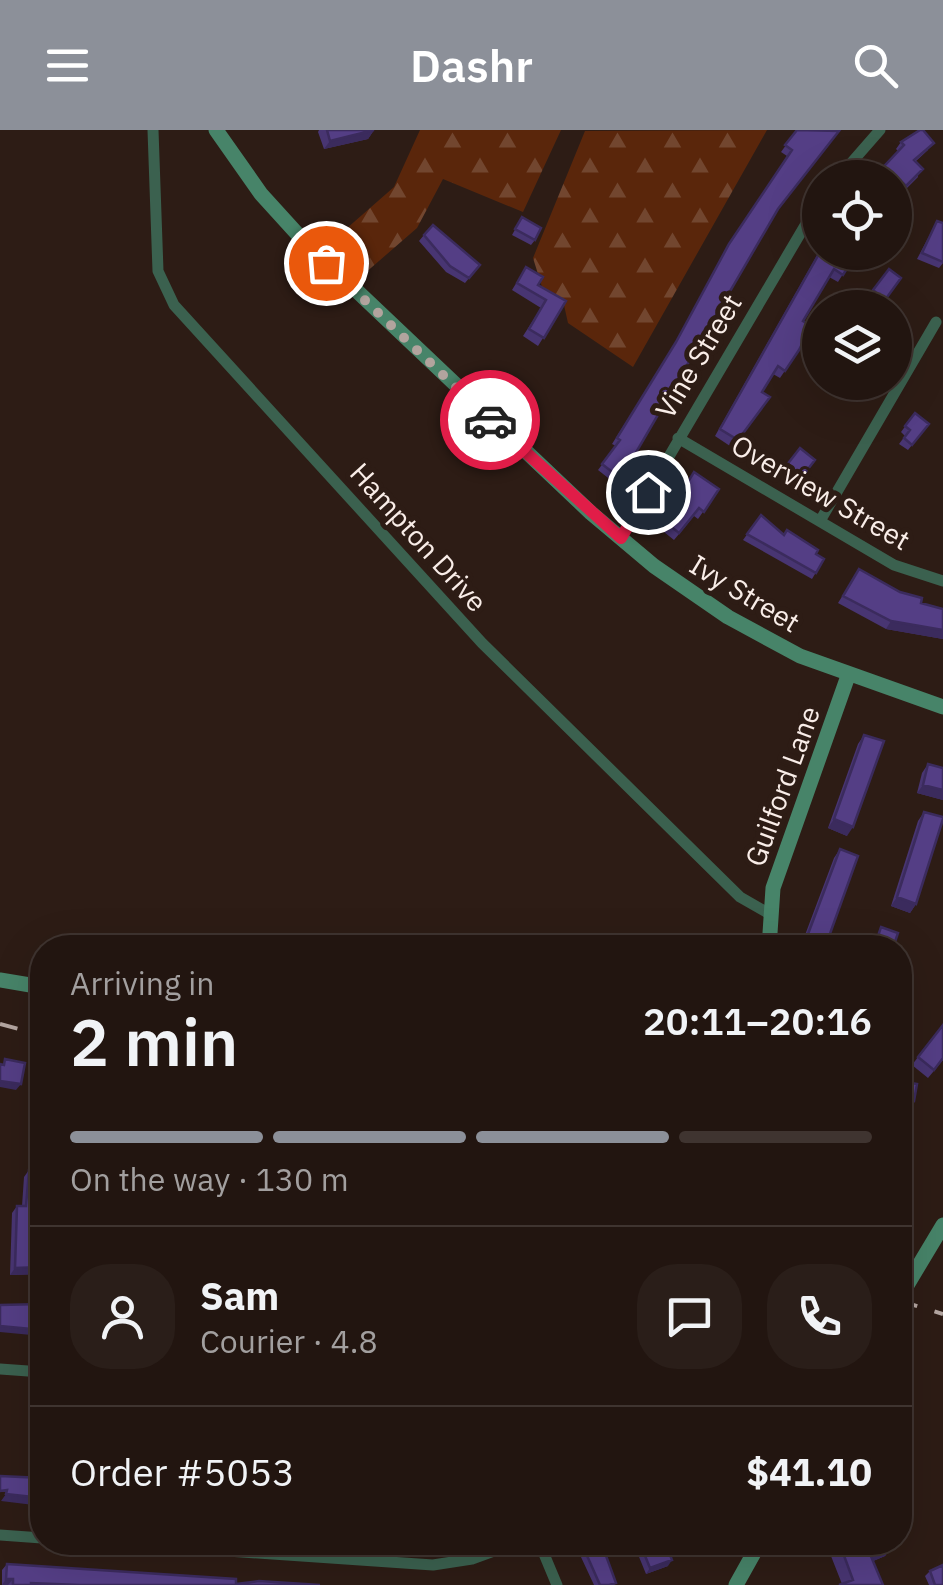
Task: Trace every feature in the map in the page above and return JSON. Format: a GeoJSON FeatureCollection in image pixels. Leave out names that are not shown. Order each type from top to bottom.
{"type":"FeatureCollection","features":[{"type":"Feature","properties":{"kind":"main road","name":"Ivy Street"},"geometry":{"type":"LineString","coordinates":[[216,130],[261,194],[301,238],[621,538],[728,617],[848,676],[943,707]]}},
{"type":"Feature","properties":{"kind":"main road","name":"Guilford Lane"},"geometry":{"type":"LineString","coordinates":[[769,935],[768,913],[780,862],[848,676]]}},
{"type":"Feature","properties":{"kind":"main road"},"geometry":{"type":"LineString","coordinates":[[0,980],[30,985]]}},
{"type":"Feature","properties":{"kind":"main road"},"geometry":{"type":"LineString","coordinates":[[912,1277],[943,1226]]}},
{"type":"Feature","properties":{"kind":"main road"},"geometry":{"type":"LineString","coordinates":[[736,1585],[753,1555]]}},
{"type":"Feature","properties":{"kind":"street","name":"Hampton Drive"},"geometry":{"type":"LineString","coordinates":[[153,130],[158,271],[174,305],[525,688],[740,897],[768,913]]}},
{"type":"Feature","properties":{"kind":"street"},"geometry":{"type":"LineString","coordinates":[[854,160],[880,130]]}},
{"type":"Feature","properties":{"kind":"street","name":"Vine Street"},"geometry":{"type":"LineString","coordinates":[[621,538],[802,230]]}},
{"type":"Feature","properties":{"kind":"street"},"geometry":{"type":"LineString","coordinates":[[820,522],[936,322]]}},
{"type":"Feature","properties":{"kind":"street","name":"Overview Street"},"geometry":{"type":"LineString","coordinates":[[678,438],[894,565],[943,581]]}},
{"type":"Feature","properties":{"kind":"street"},"geometry":{"type":"LineString","coordinates":[[0,1369],[30,1371]]}},
{"type":"Feature","properties":{"kind":"street"},"geometry":{"type":"LineString","coordinates":[[0,1535],[30,1537]]}},
{"type":"Feature","properties":{"kind":"street"},"geometry":{"type":"LineString","coordinates":[[276,1555],[433,1566],[483,1555]]}},
{"type":"Feature","properties":{"kind":"street"},"geometry":{"type":"LineString","coordinates":[[544,1555],[557,1585]]}},
{"type":"Feature","properties":{"kind":"green space"},"geometry":{"type":"Polygon","coordinates":[[[420,130],[561,130],[523,212],[443,179],[417,228],[364,274],[330,243],[394,187],[420,130]]]}},
{"type":"Feature","properties":{"kind":"green space"},"geometry":{"type":"Polygon","coordinates":[[[767,130],[633,367],[568,323],[564,305],[543,290],[533,258],[585,131],[767,130]]]}},
{"type":"Feature","properties":{"kind":"building"},"geometry":{"type":"Polygon","coordinates":[[[327,130],[374,130],[330,141],[327,130]]]}},
{"type":"Feature","properties":{"kind":"building"},"geometry":{"type":"Polygon","coordinates":[[[797,130],[839,131],[816,160],[802,160],[802,178],[778,209],[627,468],[624,465],[616,475],[602,464],[620,440],[617,438],[676,342],[729,244],[792,150],[785,145],[797,130]]]}},
{"type":"Feature","properties":{"kind":"building"},"geometry":{"type":"Polygon","coordinates":[[[923,130],[934,143],[914,160],[923,169],[912,180],[912,160],[890,160],[904,145],[901,142],[923,130]]]}},
{"type":"Feature","properties":{"kind":"building"},"geometry":{"type":"Polygon","coordinates":[[[522,217],[541,228],[535,240],[515,229],[522,217]]]}},
{"type":"Feature","properties":{"kind":"building"},"geometry":{"type":"Polygon","coordinates":[[[937,221],[943,223],[943,262],[922,253],[937,221]]]}},
{"type":"Feature","properties":{"kind":"building"},"geometry":{"type":"Polygon","coordinates":[[[433,225],[480,265],[469,278],[450,266],[424,235],[433,225]]]}},
{"type":"Feature","properties":{"kind":"building"},"geometry":{"type":"Polygon","coordinates":[[[526,267],[543,277],[538,285],[566,301],[544,338],[529,329],[546,300],[517,283],[526,267]]]}},
{"type":"Feature","properties":{"kind":"building"},"geometry":{"type":"Polygon","coordinates":[[[810,270],[833,270],[821,290],[802,290],[802,344],[785,371],[778,366],[762,392],[770,397],[738,440],[720,429],[810,270]]]}},
{"type":"Feature","properties":{"kind":"building"},"geometry":{"type":"Polygon","coordinates":[[[888,270],[901,278],[892,290],[873,290],[888,270]]]}},
{"type":"Feature","properties":{"kind":"building"},"geometry":{"type":"Polygon","coordinates":[[[915,413],[929,424],[912,445],[904,438],[910,430],[905,426],[915,413]]]}},
{"type":"Feature","properties":{"kind":"building"},"geometry":{"type":"Polygon","coordinates":[[[800,448],[815,460],[801,478],[786,466],[800,448]]]}},
{"type":"Feature","properties":{"kind":"building"},"geometry":{"type":"Polygon","coordinates":[[[694,472],[719,489],[704,512],[699,508],[679,533],[664,521],[694,472]]]}},
{"type":"Feature","properties":{"kind":"building"},"geometry":{"type":"Polygon","coordinates":[[[761,515],[784,535],[787,530],[818,550],[816,554],[824,559],[816,573],[747,534],[761,515]]]}},
{"type":"Feature","properties":{"kind":"building"},"geometry":{"type":"Polygon","coordinates":[[[859,569],[900,592],[922,598],[921,603],[943,609],[943,630],[891,621],[843,596],[859,569]]]}},
{"type":"Feature","properties":{"kind":"building"},"geometry":{"type":"Polygon","coordinates":[[[864,735],[884,741],[853,827],[834,819],[864,735]]]}},
{"type":"Feature","properties":{"kind":"building"},"geometry":{"type":"Polygon","coordinates":[[[928,764],[943,768],[943,790],[923,785],[928,764]]]}},
{"type":"Feature","properties":{"kind":"building"},"geometry":{"type":"Polygon","coordinates":[[[924,812],[943,819],[916,904],[897,897],[924,812]]]}},
{"type":"Feature","properties":{"kind":"building"},"geometry":{"type":"Polygon","coordinates":[[[840,849],[858,856],[830,935],[808,934],[840,849]]]}},
{"type":"Feature","properties":{"kind":"building"},"geometry":{"type":"Polygon","coordinates":[[[881,927],[898,933],[897,935],[878,935],[881,927]]]}},
{"type":"Feature","properties":{"kind":"building"},"geometry":{"type":"Polygon","coordinates":[[[943,1025],[943,1058],[934,1070],[918,1057],[943,1025]]]}},
{"type":"Feature","properties":{"kind":"building"},"geometry":{"type":"Polygon","coordinates":[[[5,1059],[25,1063],[21,1084],[0,1081],[0,1064],[4,1065],[5,1059]]]}},
{"type":"Feature","properties":{"kind":"building"},"geometry":{"type":"Polygon","coordinates":[[[30,1170],[30,1267],[15,1268],[17,1206],[26,1206],[30,1170]]]}},
{"type":"Feature","properties":{"kind":"building"},"geometry":{"type":"Polygon","coordinates":[[[30,1304],[30,1329],[0,1326],[0,1305],[30,1304]]]}},
{"type":"Feature","properties":{"kind":"building"},"geometry":{"type":"Polygon","coordinates":[[[0,1476],[30,1477],[30,1497],[0,1491],[0,1476]]]}},
{"type":"Feature","properties":{"kind":"building"},"geometry":{"type":"Polygon","coordinates":[[[587,1555],[606,1555],[616,1583],[600,1585],[587,1555]]]}},
{"type":"Feature","properties":{"kind":"building"},"geometry":{"type":"Polygon","coordinates":[[[645,1555],[670,1555],[672,1560],[650,1568],[645,1555]]]}},
{"type":"Feature","properties":{"kind":"building"},"geometry":{"type":"Polygon","coordinates":[[[844,1555],[870,1555],[883,1585],[839,1585],[853,1580],[844,1555]]]}},
{"type":"Feature","properties":{"kind":"building"},"geometry":{"type":"Polygon","coordinates":[[[7,1564],[236,1579],[236,1584],[259,1581],[320,1585],[13,1585],[13,1579],[6,1579],[7,1564]]]}},
{"type":"Feature","properties":{"kind":"building"},"geometry":{"type":"Polygon","coordinates":[[[943,1565],[943,1585],[935,1585],[930,1571],[943,1565]]]}},
{"type":"Feature","properties":{"kind":"railway"},"geometry":{"type":"LineString","coordinates":[[0,1024],[30,1032]]}},
{"type":"Feature","properties":{"kind":"railway"},"geometry":{"type":"LineString","coordinates":[[912,1305],[943,1314]]}},
{"type":"Feature","properties":{"kind":"way so far"},"geometry":{"type":"LineString","coordinates":[[326,263],[490,420]]}},
{"type":"Feature","properties":{"kind":"route"},"geometry":{"type":"LineString","coordinates":[[490,420],[621,538],[648,492]]}}]}
